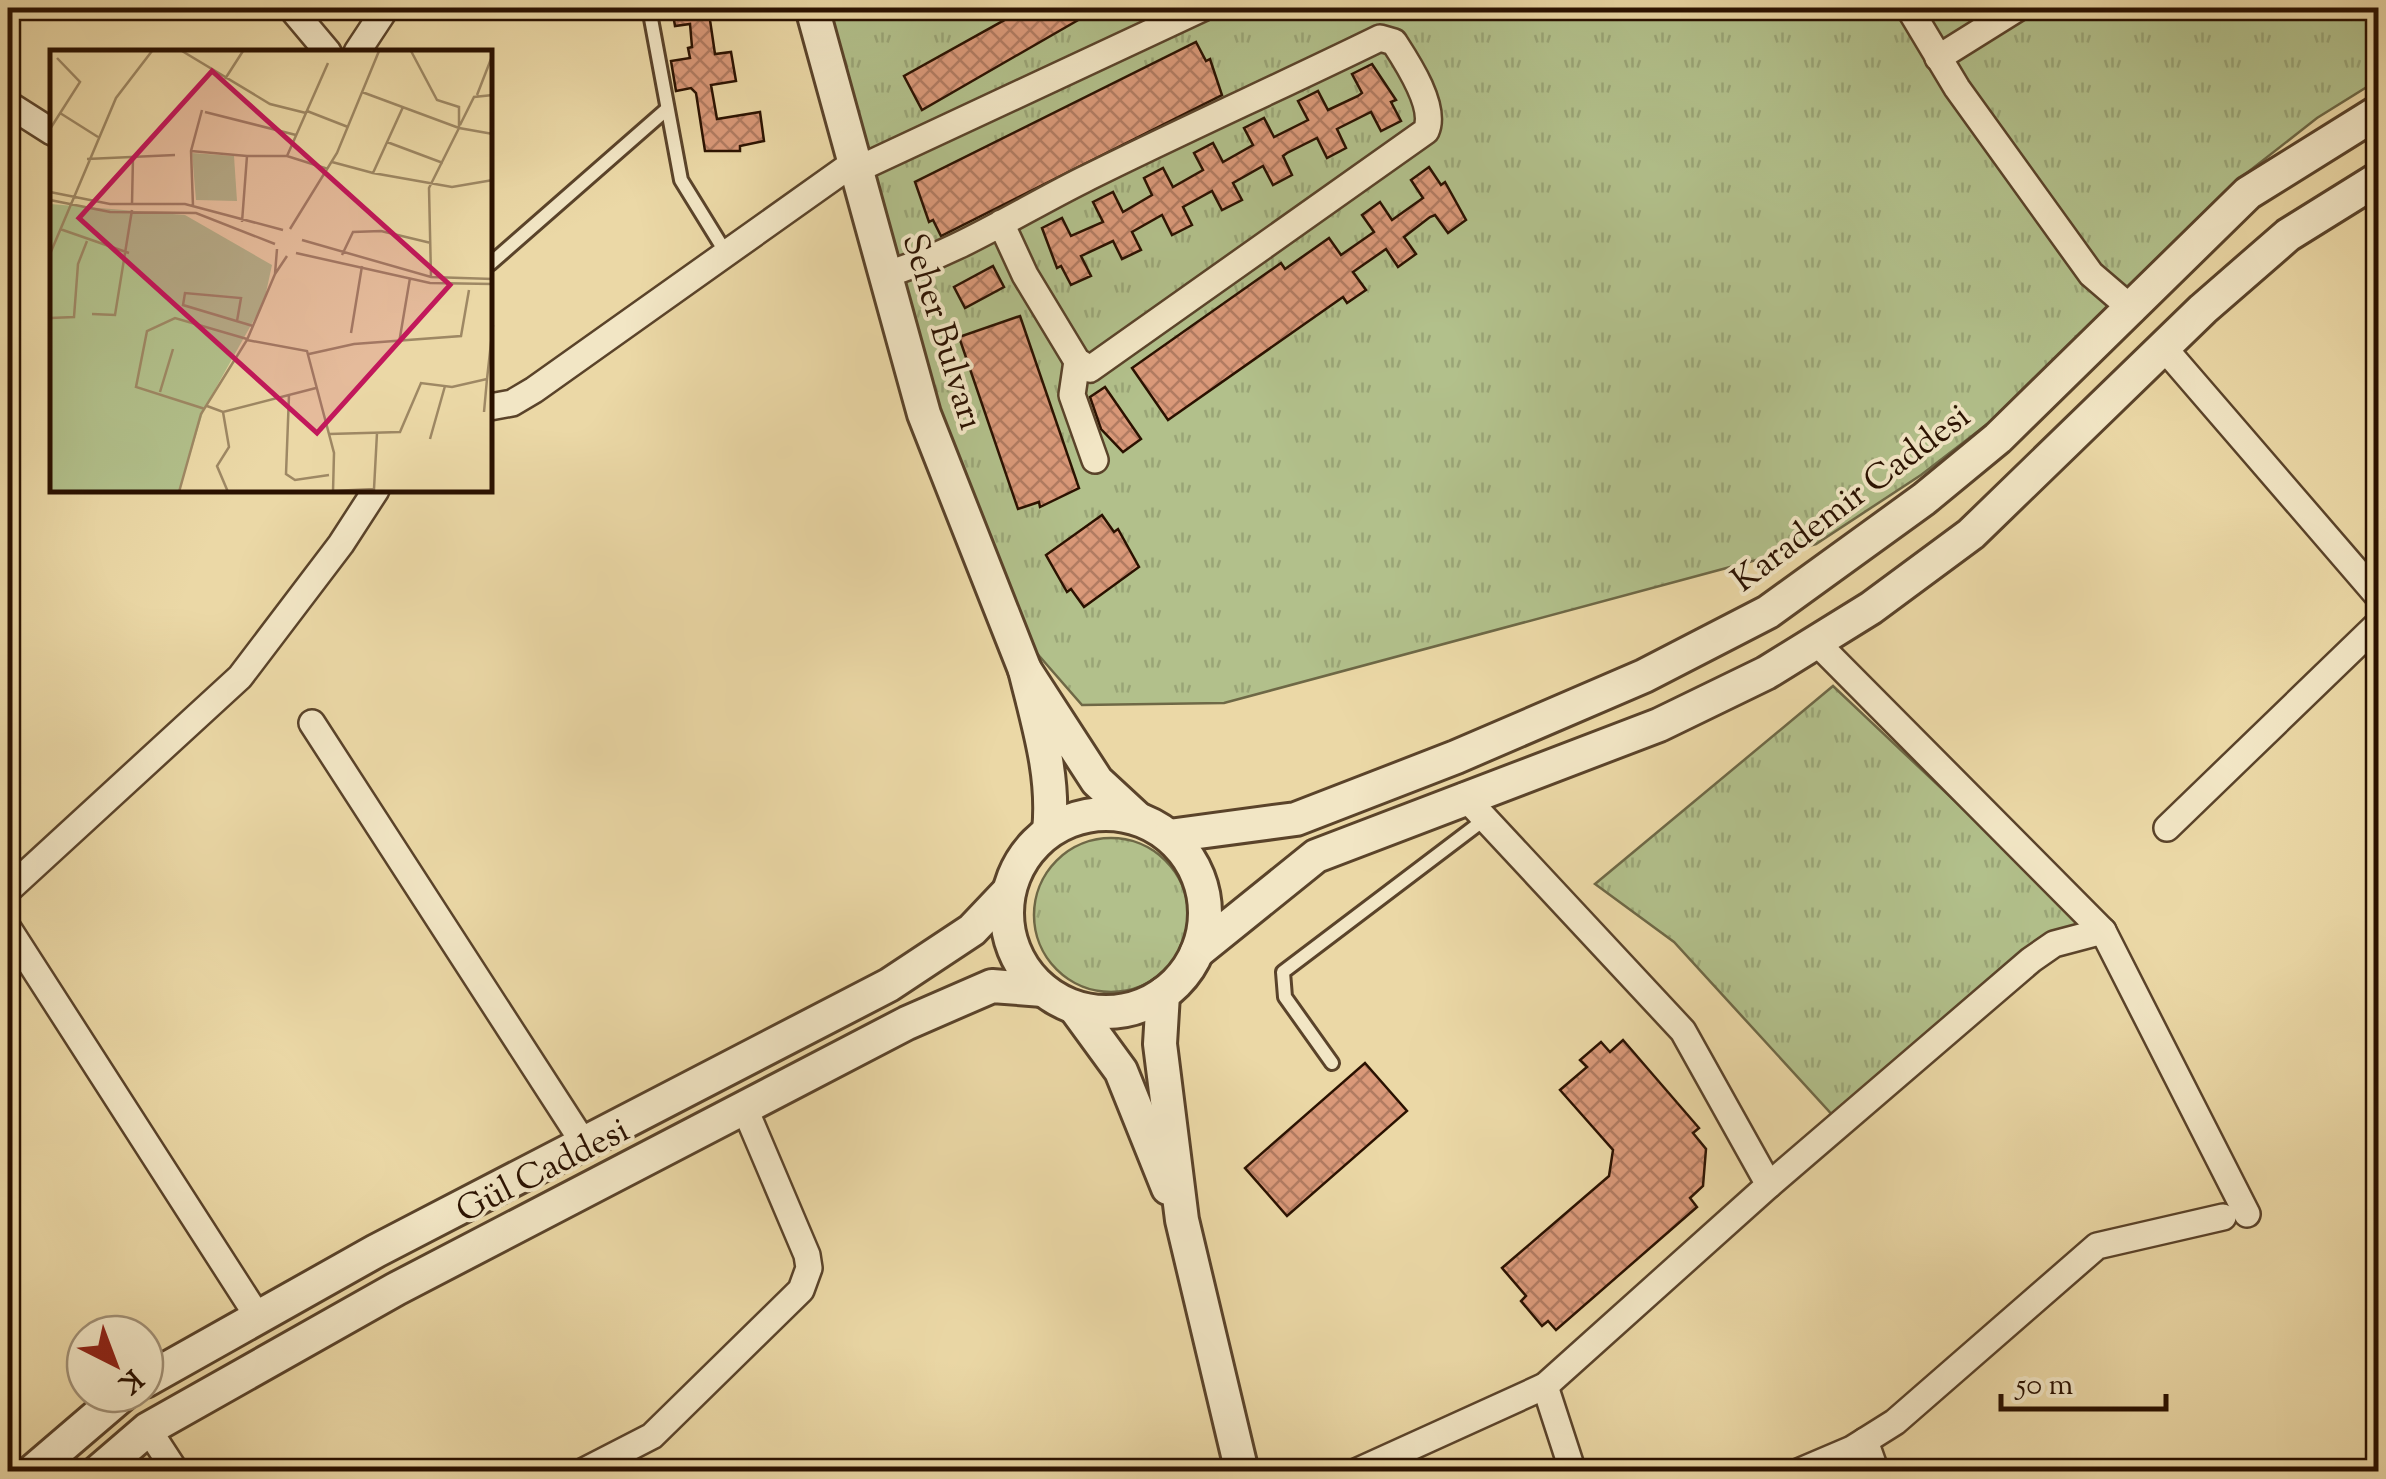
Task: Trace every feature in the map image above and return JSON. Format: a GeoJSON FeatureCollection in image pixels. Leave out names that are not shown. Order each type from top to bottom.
{"type":"FeatureCollection","features":[{"type":"Feature","properties":{"kind":"street"},"geometry":{"type":"LineString","coordinates":[[291,8],[326,50]]}},
{"type":"Feature","properties":{"kind":"street"},"geometry":{"type":"LineString","coordinates":[[358,50],[386,8]]}},
{"type":"Feature","properties":{"kind":"street","name":"Seher Bulvarı"},"geometry":{"type":"LineString","coordinates":[[812,8],[924,414],[1025,670],[1048,768],[1050,832]]}},
{"type":"Feature","properties":{"kind":"street"},"geometry":{"type":"LineString","coordinates":[[492,407],[512,403],[534,390],[853,167],[1203,8]]}},
{"type":"Feature","properties":{"kind":"street"},"geometry":{"type":"LineString","coordinates":[[1908,8],[1938,58],[2091,274],[2133,310]]}},
{"type":"Feature","properties":{"kind":"street"},"geometry":{"type":"LineString","coordinates":[[1938,58],[2018,8]]}},
{"type":"Feature","properties":{"kind":"street"},"geometry":{"type":"LineString","coordinates":[[884,276],[934,261],[1002,223],[1380,38],[1394,42],[1430,118],[1426,130],[1090,369],[1077,361],[1025,275],[1002,223]]}},
{"type":"Feature","properties":{"kind":"street"},"geometry":{"type":"LineString","coordinates":[[8,104],[50,131]]}},
{"type":"Feature","properties":{"kind":"street","name":"Karademir Caddesi"},"geometry":{"type":"LineString","coordinates":[[1169,836],[1296,819],[1456,757],[1644,676],[1768,612],[1924,499],[1998,438],[2133,310],[2248,193],[2378,112]]}},
{"type":"Feature","properties":{"kind":"street"},"geometry":{"type":"LineString","coordinates":[[1198,952],[1206,916],[1200,880],[1169,836],[1138,818],[1101,814],[1065,822],[1024,858],[1009,891],[1008,928],[1012,946],[1043,990],[1075,1008],[1112,1012],[1163,994],[1198,952],[1316,856],[1474,808],[1659,725],[1766,673],[1816,642],[1971,534],[2288,235],[2378,180]]}},
{"type":"Feature","properties":{"kind":"street"},"geometry":{"type":"LineString","coordinates":[[2164,348],[2378,596]]}},
{"type":"Feature","properties":{"kind":"street"},"geometry":{"type":"LineString","coordinates":[[1077,361],[1072,394],[1095,460]]}},
{"type":"Feature","properties":{"kind":"street"},"geometry":{"type":"LineString","coordinates":[[8,890],[240,677],[342,544],[375,492]]}},
{"type":"Feature","properties":{"kind":"street"},"geometry":{"type":"LineString","coordinates":[[2168,828],[2378,624]]}},
{"type":"Feature","properties":{"kind":"street"},"geometry":{"type":"LineString","coordinates":[[1798,1472],[1865,1440],[1934,1390],[2098,1246],[2235,1216],[2103,931],[1816,642]]}},
{"type":"Feature","properties":{"kind":"street","name":"Seher Bulvarı"},"geometry":{"type":"LineString","coordinates":[[1025,670],[1097,782],[1138,818]]}},
{"type":"Feature","properties":{"kind":"street"},"geometry":{"type":"LineString","coordinates":[[312,723],[585,1146]]}},
{"type":"Feature","properties":{"kind":"street"},"geometry":{"type":"LineString","coordinates":[[1474,808],[1683,1030],[1769,1185]]}},
{"type":"Feature","properties":{"kind":"street","name":"Gül Caddesi"},"geometry":{"type":"LineString","coordinates":[[165,1370],[376,1251],[585,1146],[889,984],[972,930],[1009,891]]}},
{"type":"Feature","properties":{"kind":"street"},"geometry":{"type":"LineString","coordinates":[[8,928],[258,1317]]}},
{"type":"Feature","properties":{"kind":"street"},"geometry":{"type":"LineString","coordinates":[[1356,1472],[1545,1386],[1769,1185],[2031,960],[2054,944],[2103,931]]}},
{"type":"Feature","properties":{"kind":"street","name":"Gül Caddesi"},"geometry":{"type":"LineString","coordinates":[[98,1472],[148,1429],[396,1289],[907,1023],[992,986],[1043,990]]}},
{"type":"Feature","properties":{"kind":"street"},"geometry":{"type":"LineString","coordinates":[[1163,994],[1160,1044],[1182,1220],[1242,1472]]}},
{"type":"Feature","properties":{"kind":"street"},"geometry":{"type":"LineString","coordinates":[[1075,1008],[1121,1071],[1182,1220]]}},
{"type":"Feature","properties":{"kind":"street"},"geometry":{"type":"LineString","coordinates":[[582,1472],[652,1436],[802,1290],[809,1268],[807,1255],[744,1110]]}},
{"type":"Feature","properties":{"kind":"street"},"geometry":{"type":"LineString","coordinates":[[1545,1386],[1573,1472]]}},
{"type":"Feature","properties":{"kind":"street"},"geometry":{"type":"LineString","coordinates":[[32,1472],[100,1414]]}},
{"type":"Feature","properties":{"kind":"street"},"geometry":{"type":"LineString","coordinates":[[148,1429],[176,1472]]}},
{"type":"Feature","properties":{"kind":"street"},"geometry":{"type":"LineString","coordinates":[[1865,1440],[1876,1472]]}},
{"type":"Feature","properties":{"kind":"lane"},"geometry":{"type":"LineString","coordinates":[[649,8],[681,180],[726,254]]}},
{"type":"Feature","properties":{"kind":"lane"},"geometry":{"type":"LineString","coordinates":[[492,262],[667,110]]}},
{"type":"Feature","properties":{"kind":"lane"},"geometry":{"type":"LineString","coordinates":[[1332,1063],[1285,997],[1283,972],[1474,808]]}},
{"type":"Feature","properties":{"kind":"green space"},"geometry":{"type":"Polygon","coordinates":[[[815,8],[2378,8],[2378,80],[2317,118],[2243,176],[2003,412],[1921,475],[1816,544],[1224,703],[1082,705],[1014,627],[974,533],[815,8]]]}},
{"type":"Feature","properties":{"kind":"green space"},"geometry":{"type":"Polygon","coordinates":[[[1833,686],[2084,923],[1837,1120],[1674,942],[1595,884],[1833,686]]]}},
{"type":"Feature","properties":{"kind":"green space"},"geometry":{"type":"Polygon","coordinates":[[[1111,838],[1141,844],[1166,860],[1182,885],[1188,915],[1182,945],[1166,970],[1141,986],[1111,992],[1081,986],[1056,970],[1040,945],[1034,915],[1040,885],[1056,860],[1081,844],[1111,838]]]}},
{"type":"Feature","properties":{"kind":"building"},"geometry":{"type":"Polygon","coordinates":[[[672,8],[728,8],[729,17],[710,20],[715,54],[731,52],[736,81],[711,85],[717,119],[760,112],[764,141],[740,146],[740,151],[705,151],[696,93],[691,88],[676,91],[671,61],[690,58],[688,48],[692,47],[690,24],[675,26],[672,8]]]}},
{"type":"Feature","properties":{"kind":"building"},"geometry":{"type":"Polygon","coordinates":[[[1026,8],[1099,8],[922,110],[904,76],[1026,8]]]}},
{"type":"Feature","properties":{"kind":"building"},"geometry":{"type":"Polygon","coordinates":[[[1196,42],[1206,61],[1210,59],[1222,95],[941,236],[933,220],[929,222],[915,182],[1196,42]]]}},
{"type":"Feature","properties":{"kind":"building"},"geometry":{"type":"Polygon","coordinates":[[[1372,64],[1396,100],[1391,102],[1401,121],[1381,131],[1371,112],[1337,129],[1346,148],[1327,158],[1317,138],[1283,156],[1292,175],[1273,185],[1263,166],[1233,183],[1242,200],[1222,210],[1212,191],[1183,207],[1192,225],[1172,235],[1162,215],[1132,232],[1141,250],[1122,259],[1113,241],[1081,256],[1091,276],[1071,285],[1061,266],[1057,268],[1042,228],[1062,218],[1071,236],[1103,222],[1093,202],[1113,192],[1123,212],[1152,195],[1144,178],[1163,168],[1173,187],[1203,170],[1194,153],[1213,143],[1223,162],[1253,145],[1244,128],[1264,118],[1274,137],[1308,120],[1298,101],[1318,91],[1328,110],[1358,96],[1362,93],[1352,74],[1372,64]]]}},
{"type":"Feature","properties":{"kind":"building"},"geometry":{"type":"Polygon","coordinates":[[[1429,167],[1441,185],[1445,182],[1466,220],[1448,233],[1435,215],[1430,217],[1404,237],[1416,254],[1398,267],[1386,249],[1353,272],[1366,290],[1347,303],[1343,297],[1168,420],[1132,368],[1281,263],[1285,269],[1329,238],[1341,255],[1374,232],[1362,215],[1380,202],[1392,220],[1423,198],[1411,180],[1429,167]]]}},
{"type":"Feature","properties":{"kind":"building"},"geometry":{"type":"Polygon","coordinates":[[[993,266],[1004,287],[965,308],[954,287],[993,266]]]}},
{"type":"Feature","properties":{"kind":"building"},"geometry":{"type":"Polygon","coordinates":[[[1020,316],[1079,488],[1040,507],[1039,502],[1018,509],[959,337],[1020,316]]]}},
{"type":"Feature","properties":{"kind":"building"},"geometry":{"type":"Polygon","coordinates":[[[1105,387],[1141,439],[1123,452],[1101,429],[1090,397],[1105,387]]]}},
{"type":"Feature","properties":{"kind":"building"},"geometry":{"type":"Polygon","coordinates":[[[1102,515],[1114,532],[1118,529],[1139,567],[1084,607],[1071,589],[1067,592],[1046,555],[1102,515]]]}},
{"type":"Feature","properties":{"kind":"building"},"geometry":{"type":"Polygon","coordinates":[[[1623,1040],[1699,1128],[1693,1133],[1706,1149],[1703,1186],[1690,1198],[1697,1207],[1556,1330],[1548,1321],[1542,1326],[1521,1301],[1526,1296],[1502,1268],[1609,1176],[1613,1150],[1560,1090],[1587,1067],[1580,1060],[1601,1042],[1610,1052],[1623,1040]]]}},
{"type":"Feature","properties":{"kind":"building"},"geometry":{"type":"Polygon","coordinates":[[[1365,1063],[1407,1111],[1287,1216],[1245,1168],[1365,1063]]]}}]}
